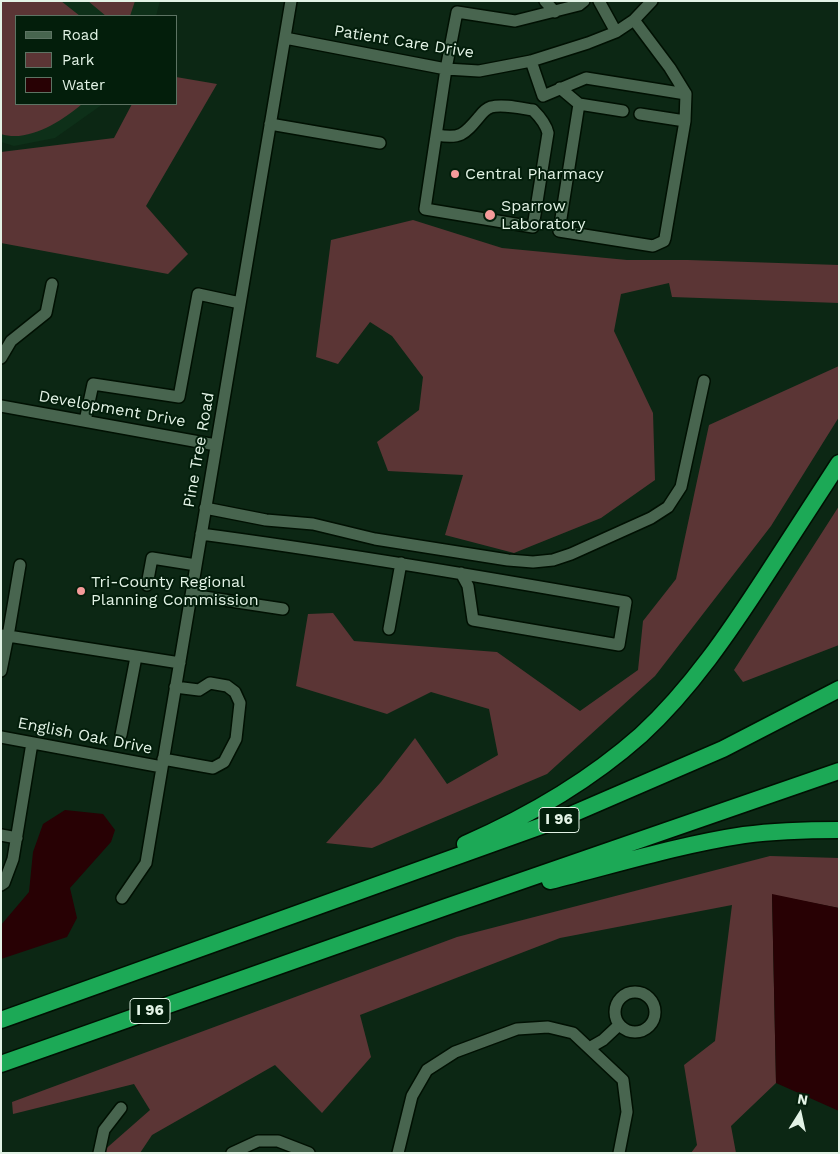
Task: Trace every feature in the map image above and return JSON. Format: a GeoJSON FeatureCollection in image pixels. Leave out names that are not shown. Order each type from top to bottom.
{"type":"FeatureCollection","features":[{"type":"Feature","properties":{"kind":"highway"},"geometry":{"type":"LineString","coordinates":[[269,924],[328,896],[442,854],[508,824],[560,796],[601,768],[641,734],[713,654],[839,463]]}},
{"type":"Feature","properties":{"kind":"highway","name":"I 96"},"geometry":{"type":"LineString","coordinates":[[1,1020],[561,819],[723,749],[839,689]]}},
{"type":"Feature","properties":{"kind":"highway","name":"I 96"},"geometry":{"type":"LineString","coordinates":[[1,1064],[839,771]]}},
{"type":"Feature","properties":{"kind":"highway"},"geometry":{"type":"LineString","coordinates":[[446,907],[689,846],[744,835],[799,830],[839,830]]}},
{"type":"Feature","properties":{"kind":"street","name":"Pine Tree Road"},"geometry":{"type":"LineString","coordinates":[[122,898],[146,864],[291,1]]}},
{"type":"Feature","properties":{"kind":"street"},"geometry":{"type":"LineString","coordinates":[[545,1],[556,6]]}},
{"type":"Feature","properties":{"kind":"street"},"geometry":{"type":"LineString","coordinates":[[436,135],[460,136],[484,110],[491,107],[503,106],[533,110],[547,128],[548,133],[533,227],[425,209],[436,135],[446,69],[457,6],[515,21],[556,6],[579,5],[584,1]]}},
{"type":"Feature","properties":{"kind":"street"},"geometry":{"type":"LineString","coordinates":[[599,1],[616,32]]}},
{"type":"Feature","properties":{"kind":"street","name":"Patient Care Drive"},"geometry":{"type":"LineString","coordinates":[[285,38],[446,69],[480,71],[531,61],[616,32],[634,20],[652,1]]}},
{"type":"Feature","properties":{"kind":"street"},"geometry":{"type":"LineString","coordinates":[[579,104],[559,231],[646,246],[664,242],[685,121],[686,94],[670,68],[634,20]]}},
{"type":"Feature","properties":{"kind":"street"},"geometry":{"type":"LineString","coordinates":[[531,61],[543,96]]}},
{"type":"Feature","properties":{"kind":"street"},"geometry":{"type":"LineString","coordinates":[[533,110],[543,96],[577,81],[591,78],[686,94]]}},
{"type":"Feature","properties":{"kind":"street"},"geometry":{"type":"LineString","coordinates":[[560,88],[579,104],[623,112]]}},
{"type":"Feature","properties":{"kind":"street"},"geometry":{"type":"LineString","coordinates":[[640,114],[685,121]]}},
{"type":"Feature","properties":{"kind":"street"},"geometry":{"type":"LineString","coordinates":[[270,124],[380,143]]}},
{"type":"Feature","properties":{"kind":"street"},"geometry":{"type":"LineString","coordinates":[[1,358],[11,341],[46,313],[52,284]]}},
{"type":"Feature","properties":{"kind":"street"},"geometry":{"type":"LineString","coordinates":[[85,421],[93,384],[179,397],[198,294],[240,303]]}},
{"type":"Feature","properties":{"kind":"street"},"geometry":{"type":"LineString","coordinates":[[205,508],[266,520],[313,524],[375,539],[508,560],[533,562],[553,560],[651,518],[668,507],[681,487],[704,381]]}},
{"type":"Feature","properties":{"kind":"street","name":"Development Drive"},"geometry":{"type":"LineString","coordinates":[[1,406],[216,445]]}},
{"type":"Feature","properties":{"kind":"street"},"geometry":{"type":"LineString","coordinates":[[201,534],[400,563],[461,573],[626,602],[619,645],[472,620],[468,586],[461,573]]}},
{"type":"Feature","properties":{"kind":"street"},"geometry":{"type":"LineString","coordinates":[[147,585],[152,558],[196,565]]}},
{"type":"Feature","properties":{"kind":"street"},"geometry":{"type":"LineString","coordinates":[[390,629],[400,563]]}},
{"type":"Feature","properties":{"kind":"street"},"geometry":{"type":"LineString","coordinates":[[1,671],[5,635],[20,565]]}},
{"type":"Feature","properties":{"kind":"street"},"geometry":{"type":"LineString","coordinates":[[191,595],[283,609]]}},
{"type":"Feature","properties":{"kind":"street"},"geometry":{"type":"LineString","coordinates":[[5,635],[180,663]]}},
{"type":"Feature","properties":{"kind":"street"},"geometry":{"type":"LineString","coordinates":[[121,735],[136,657]]}},
{"type":"Feature","properties":{"kind":"street","name":"English Oak Drive"},"geometry":{"type":"LineString","coordinates":[[1,737],[163,763],[213,768],[224,762],[236,739],[240,703],[235,692],[227,686],[210,683],[198,690],[175,687]]}},
{"type":"Feature","properties":{"kind":"street"},"geometry":{"type":"LineString","coordinates":[[1,886],[4,883],[13,859],[32,743]]}},
{"type":"Feature","properties":{"kind":"street"},"geometry":{"type":"LineString","coordinates":[[1,835],[17,838]]}},
{"type":"Feature","properties":{"kind":"street"},"geometry":{"type":"LineString","coordinates":[[590,1048],[603,1040],[619,1025]]}},
{"type":"Feature","properties":{"kind":"street"},"geometry":{"type":"LineString","coordinates":[[398,1153],[412,1096],[428,1070],[455,1052],[518,1029],[548,1027],[573,1033],[622,1080],[627,1112],[619,1153]]}},
{"type":"Feature","properties":{"kind":"street"},"geometry":{"type":"LineString","coordinates":[[99,1153],[104,1130],[121,1108]]}},
{"type":"Feature","properties":{"kind":"street"},"geometry":{"type":"LineString","coordinates":[[232,1153],[258,1141],[278,1141],[309,1153]]}},
{"type":"Feature","properties":{"kind":"shaded area"},"geometry":{"type":"Polygon","coordinates":[[[1,1],[160,1],[156,15],[15,15],[15,105],[102,105],[55,138],[14,146],[1,142],[1,1]]]}},
{"type":"Feature","properties":{"kind":"green space"},"geometry":{"type":"Polygon","coordinates":[[[1,1],[61,1],[79,15],[15,15],[15,105],[81,105],[44,129],[22,136],[1,134],[1,1]]]}},
{"type":"Feature","properties":{"kind":"green space"},"geometry":{"type":"Polygon","coordinates":[[[88,1],[135,1],[130,15],[105,15],[88,1]]]}},
{"type":"Feature","properties":{"kind":"green space"},"geometry":{"type":"Polygon","coordinates":[[[178,77],[217,84],[146,206],[188,254],[168,274],[1,243],[1,152],[114,138],[131,105],[178,105],[178,77]]]}},
{"type":"Feature","properties":{"kind":"green space"},"geometry":{"type":"Polygon","coordinates":[[[413,220],[502,248],[627,260],[839,265],[839,303],[672,297],[669,283],[621,294],[614,331],[653,413],[655,480],[601,518],[514,553],[445,535],[463,475],[388,471],[377,442],[419,410],[423,377],[392,336],[370,322],[338,364],[316,357],[331,240],[413,220]]]}},
{"type":"Feature","properties":{"kind":"green space"},"geometry":{"type":"Polygon","coordinates":[[[839,366],[839,417],[771,526],[655,676],[547,774],[372,848],[326,843],[381,782],[415,738],[447,784],[498,755],[489,709],[431,692],[387,714],[296,686],[308,614],[333,613],[354,641],[497,652],[580,711],[638,670],[643,621],[676,579],[709,425],[839,366]]]}},
{"type":"Feature","properties":{"kind":"green space"},"geometry":{"type":"Polygon","coordinates":[[[839,506],[839,645],[743,682],[734,670],[839,506]]]}},
{"type":"Feature","properties":{"kind":"green space"},"geometry":{"type":"Polygon","coordinates":[[[770,856],[839,858],[839,908],[772,895],[776,1083],[731,1126],[736,1153],[691,1153],[697,1145],[684,1065],[715,1041],[732,905],[560,938],[360,1015],[371,1057],[322,1113],[275,1065],[152,1135],[140,1153],[101,1153],[150,1110],[134,1084],[13,1114],[12,1102],[457,937],[770,856]]]}},
{"type":"Feature","properties":{"kind":"water"},"geometry":{"type":"Polygon","coordinates":[[[65,810],[103,814],[115,830],[111,842],[70,888],[77,918],[67,937],[1,959],[1,925],[29,892],[33,852],[43,824],[65,810]]]}},
{"type":"Feature","properties":{"kind":"water"},"geometry":{"type":"Polygon","coordinates":[[[772,894],[839,908],[839,1111],[776,1083],[772,894]]]}},
{"type":"Feature","properties":{"kind":"place","name":"Central Pharmacy"},"geometry":{"type":"Point","coordinates":[455,174]}},
{"type":"Feature","properties":{"kind":"place","name":"Sparrow Laboratory"},"geometry":{"type":"Point","coordinates":[490,215]}},
{"type":"Feature","properties":{"kind":"place","name":"Tri-County Regional Planning Commission"},"geometry":{"type":"Point","coordinates":[81,591]}}]}
